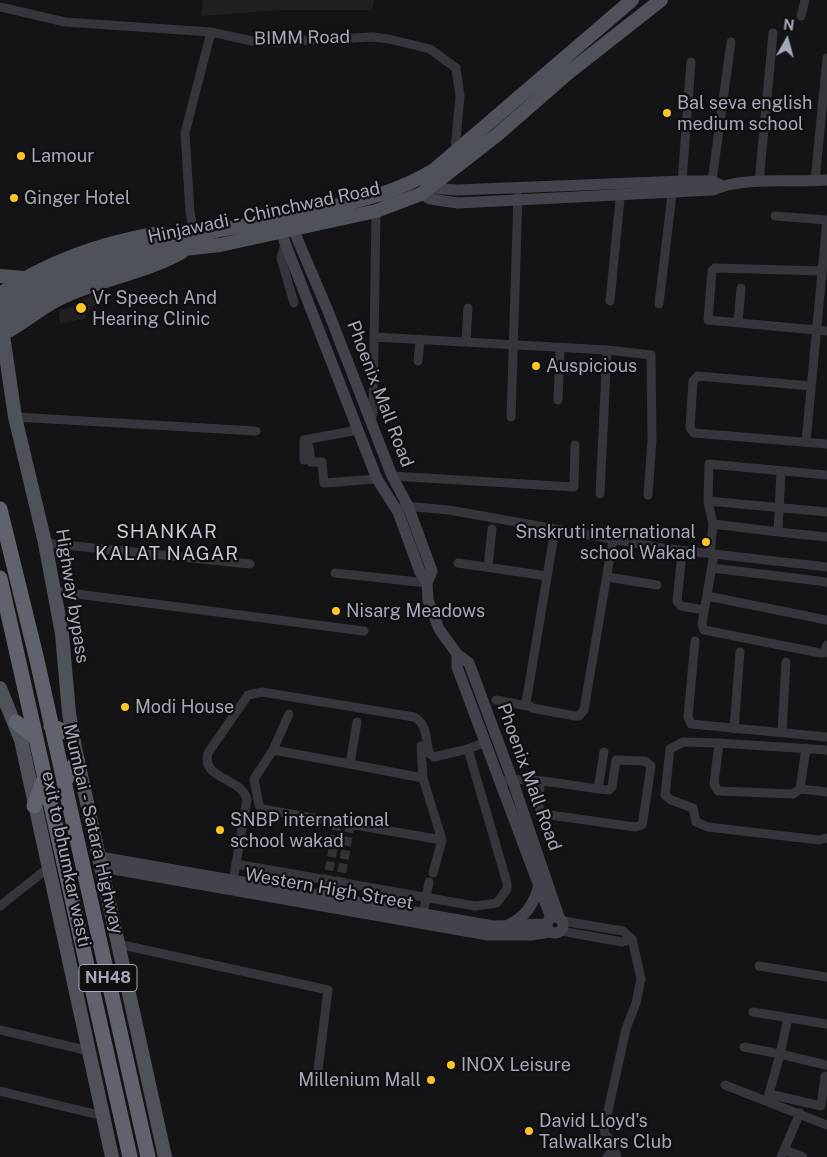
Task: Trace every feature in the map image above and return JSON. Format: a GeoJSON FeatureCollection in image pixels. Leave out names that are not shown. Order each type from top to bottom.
{"type":"FeatureCollection","features":[{"type":"Feature","properties":{"kind":"highway","name":"Mumbai - Satara Highway"},"geometry":{"type":"LineString","coordinates":[[0,509],[148,1157]]}},
{"type":"Feature","properties":{"kind":"highway","name":"Mumbai - Satara Highway"},"geometry":{"type":"LineString","coordinates":[[0,578],[130,1157]]}},
{"type":"Feature","properties":{"kind":"highway"},"geometry":{"type":"LineString","coordinates":[[16,722],[36,738]]}},
{"type":"Feature","properties":{"kind":"highway"},"geometry":{"type":"LineString","coordinates":[[51,726],[72,735]]}},
{"type":"Feature","properties":{"kind":"highway"},"geometry":{"type":"LineString","coordinates":[[64,783],[78,760]]}},
{"type":"Feature","properties":{"kind":"highway"},"geometry":{"type":"LineString","coordinates":[[34,806],[44,777]]}},
{"type":"Feature","properties":{"kind":"main road","name":"Hinjawadi - Chinchwad Road"},"geometry":{"type":"LineString","coordinates":[[286,228],[378,197],[410,184],[434,170],[632,0]]}},
{"type":"Feature","properties":{"kind":"main road","name":"Hinjawadi - Chinchwad Road"},"geometry":{"type":"LineString","coordinates":[[0,309],[25,291],[69,269],[118,252],[286,228],[376,211],[427,191],[497,136],[568,72],[661,0]]}},
{"type":"Feature","properties":{"kind":"main road"},"geometry":{"type":"LineString","coordinates":[[0,294],[49,265],[115,241],[160,233],[189,243]]}},
{"type":"Feature","properties":{"kind":"main road"},"geometry":{"type":"LineString","coordinates":[[1,331],[63,296],[103,281],[161,264],[189,243]]}},
{"type":"Feature","properties":{"kind":"main road"},"geometry":{"type":"LineString","coordinates":[[0,276],[26,277]]}},
{"type":"Feature","properties":{"kind":"main road","name":"Highway bypass"},"geometry":{"type":"LineString","coordinates":[[1,331],[15,417],[45,543],[65,651],[66,686],[72,735],[165,1157]]}},
{"type":"Feature","properties":{"kind":"main road","name":"exit to bhumkar wasti"},"geometry":{"type":"LineString","coordinates":[[0,688],[16,722],[112,1157]]}},
{"type":"Feature","properties":{"kind":"street"},"geometry":{"type":"LineString","coordinates":[[801,16],[806,0]]}},
{"type":"Feature","properties":{"kind":"street","name":"BIMM Road"},"geometry":{"type":"LineString","coordinates":[[0,6],[65,22],[211,32],[266,42],[372,37],[430,49],[456,68],[460,96],[456,150]]}},
{"type":"Feature","properties":{"kind":"street"},"geometry":{"type":"LineString","coordinates":[[189,243],[190,212],[185,133],[211,32]]}},
{"type":"Feature","properties":{"kind":"street"},"geometry":{"type":"LineString","coordinates":[[759,182],[773,33]]}},
{"type":"Feature","properties":{"kind":"street"},"geometry":{"type":"LineString","coordinates":[[717,183],[731,42]]}},
{"type":"Feature","properties":{"kind":"street"},"geometry":{"type":"LineString","coordinates":[[815,181],[827,58]]}},
{"type":"Feature","properties":{"kind":"street"},"geometry":{"type":"LineString","coordinates":[[659,304],[691,62]]}},
{"type":"Feature","properties":{"kind":"street"},"geometry":{"type":"LineString","coordinates":[[427,191],[457,190],[518,193],[676,184],[827,180]]}},
{"type":"Feature","properties":{"kind":"street"},"geometry":{"type":"LineString","coordinates":[[610,301],[621,188]]}},
{"type":"Feature","properties":{"kind":"street"},"geometry":{"type":"LineString","coordinates":[[511,417],[518,193]]}},
{"type":"Feature","properties":{"kind":"street"},"geometry":{"type":"LineString","coordinates":[[371,421],[373,413],[376,211]]}},
{"type":"Feature","properties":{"kind":"street"},"geometry":{"type":"LineString","coordinates":[[775,216],[827,220],[806,442]]}},
{"type":"Feature","properties":{"kind":"street"},"geometry":{"type":"LineString","coordinates":[[286,228],[281,258],[294,303]]}},
{"type":"Feature","properties":{"kind":"street","name":"Phoenix Mall Road"},"geometry":{"type":"LineString","coordinates":[[286,228],[328,311],[392,476],[408,506],[432,571],[427,583],[428,600],[433,617],[447,642],[468,664],[555,924]]}},
{"type":"Feature","properties":{"kind":"street","name":"Phoenix Mall Road"},"geometry":{"type":"LineString","coordinates":[[286,228],[377,479],[393,502],[420,572],[427,583]]}},
{"type":"Feature","properties":{"kind":"street"},"geometry":{"type":"LineString","coordinates":[[822,271],[715,268],[712,271],[708,320],[827,331]]}},
{"type":"Feature","properties":{"kind":"street"},"geometry":{"type":"LineString","coordinates":[[738,323],[741,288]]}},
{"type":"Feature","properties":{"kind":"street"},"geometry":{"type":"LineString","coordinates":[[466,342],[468,308]]}},
{"type":"Feature","properties":{"kind":"street"},"geometry":{"type":"LineString","coordinates":[[374,337],[647,353],[653,359],[652,440],[648,495]]}},
{"type":"Feature","properties":{"kind":"street"},"geometry":{"type":"LineString","coordinates":[[418,361],[420,339]]}},
{"type":"Feature","properties":{"kind":"street"},"geometry":{"type":"LineString","coordinates":[[558,400],[560,347]]}},
{"type":"Feature","properties":{"kind":"street"},"geometry":{"type":"LineString","coordinates":[[600,494],[607,350]]}},
{"type":"Feature","properties":{"kind":"street"},"geometry":{"type":"LineString","coordinates":[[811,386],[698,376],[693,381],[690,428],[694,433],[827,444]]}},
{"type":"Feature","properties":{"kind":"street"},"geometry":{"type":"LineString","coordinates":[[15,417],[256,431]]}},
{"type":"Feature","properties":{"kind":"street"},"geometry":{"type":"LineString","coordinates":[[304,460],[304,440],[358,430]]}},
{"type":"Feature","properties":{"kind":"street"},"geometry":{"type":"LineString","coordinates":[[392,476],[574,487],[575,445]]}},
{"type":"Feature","properties":{"kind":"street"},"geometry":{"type":"LineString","coordinates":[[309,447],[311,462],[322,462],[324,483],[377,479]]}},
{"type":"Feature","properties":{"kind":"street"},"geometry":{"type":"LineString","coordinates":[[827,475],[710,464],[708,501],[713,524],[712,568],[702,627],[707,631],[820,653],[824,653],[827,645]]}},
{"type":"Feature","properties":{"kind":"street"},"geometry":{"type":"LineString","coordinates":[[778,532],[781,471]]}},
{"type":"Feature","properties":{"kind":"street"},"geometry":{"type":"LineString","coordinates":[[708,501],[827,512]]}},
{"type":"Feature","properties":{"kind":"street"},"geometry":{"type":"LineString","coordinates":[[393,502],[408,506],[449,510],[712,554],[827,567]]}},
{"type":"Feature","properties":{"kind":"street"},"geometry":{"type":"LineString","coordinates":[[713,524],[827,537]]}},
{"type":"Feature","properties":{"kind":"street"},"geometry":{"type":"LineString","coordinates":[[488,567],[492,529]]}},
{"type":"Feature","properties":{"kind":"street"},"geometry":{"type":"LineString","coordinates":[[528,706],[525,698],[555,529]]}},
{"type":"Feature","properties":{"kind":"street"},"geometry":{"type":"LineString","coordinates":[[496,700],[575,716],[582,714],[614,539]]}},
{"type":"Feature","properties":{"kind":"street"},"geometry":{"type":"LineString","coordinates":[[45,543],[250,564]]}},
{"type":"Feature","properties":{"kind":"street"},"geometry":{"type":"LineString","coordinates":[[458,563],[547,576]]}},
{"type":"Feature","properties":{"kind":"street"},"geometry":{"type":"LineString","coordinates":[[681,563],[677,601],[681,606],[704,610]]}},
{"type":"Feature","properties":{"kind":"street"},"geometry":{"type":"LineString","coordinates":[[712,568],[827,582]]}},
{"type":"Feature","properties":{"kind":"street"},"geometry":{"type":"LineString","coordinates":[[335,574],[427,583]]}},
{"type":"Feature","properties":{"kind":"street"},"geometry":{"type":"LineString","coordinates":[[607,577],[657,586]]}},
{"type":"Feature","properties":{"kind":"street"},"geometry":{"type":"LineString","coordinates":[[54,591],[364,631]]}},
{"type":"Feature","properties":{"kind":"street"},"geometry":{"type":"LineString","coordinates":[[707,596],[827,620]]}},
{"type":"Feature","properties":{"kind":"street"},"geometry":{"type":"LineString","coordinates":[[695,641],[688,722],[694,725],[827,737],[827,731]]}},
{"type":"Feature","properties":{"kind":"street"},"geometry":{"type":"LineString","coordinates":[[734,728],[740,652]]}},
{"type":"Feature","properties":{"kind":"street"},"geometry":{"type":"LineString","coordinates":[[458,654],[457,667],[486,742],[507,780],[540,782],[598,789],[611,788],[616,760],[645,761],[650,763],[642,825],[634,827],[543,814],[539,808],[540,782]]}},
{"type":"Feature","properties":{"kind":"street"},"geometry":{"type":"LineString","coordinates":[[782,732],[786,662]]}},
{"type":"Feature","properties":{"kind":"street"},"geometry":{"type":"LineString","coordinates":[[233,881],[247,800],[246,794],[209,769],[206,761],[208,753],[248,695],[262,692],[414,717],[423,724],[431,756],[468,749],[486,742]]}},
{"type":"Feature","properties":{"kind":"street"},"geometry":{"type":"LineString","coordinates":[[289,714],[273,750],[254,779],[259,805],[262,809],[442,840]]}},
{"type":"Feature","properties":{"kind":"street"},"geometry":{"type":"LineString","coordinates":[[350,764],[356,722]]}},
{"type":"Feature","properties":{"kind":"street"},"geometry":{"type":"LineString","coordinates":[[827,750],[683,742],[670,749],[665,795],[671,800],[692,808],[696,822],[708,827],[819,840],[827,838]]}},
{"type":"Feature","properties":{"kind":"street"},"geometry":{"type":"LineString","coordinates":[[719,743],[714,784],[718,790],[793,794],[800,789],[827,792]]}},
{"type":"Feature","properties":{"kind":"street"},"geometry":{"type":"LineString","coordinates":[[422,746],[423,778],[442,840],[423,914]]}},
{"type":"Feature","properties":{"kind":"street"},"geometry":{"type":"LineString","coordinates":[[800,789],[806,748]]}},
{"type":"Feature","properties":{"kind":"street"},"geometry":{"type":"LineString","coordinates":[[236,864],[482,907],[497,904],[507,890],[468,749]]}},
{"type":"Feature","properties":{"kind":"street"},"geometry":{"type":"LineString","coordinates":[[273,750],[423,778]]}},
{"type":"Feature","properties":{"kind":"street"},"geometry":{"type":"LineString","coordinates":[[598,789],[604,752]]}},
{"type":"Feature","properties":{"kind":"street","name":"Phoenix Mall Road"},"geometry":{"type":"LineString","coordinates":[[527,839],[539,885],[555,924]]}},
{"type":"Feature","properties":{"kind":"street","name":"Western High Street"},"geometry":{"type":"LineString","coordinates":[[101,862],[406,916],[499,936],[531,935],[555,924]]}},
{"type":"Feature","properties":{"kind":"street"},"geometry":{"type":"LineString","coordinates":[[0,906],[48,868]]}},
{"type":"Feature","properties":{"kind":"street","name":"Western High Street"},"geometry":{"type":"LineString","coordinates":[[176,875],[233,881],[329,902]]}},
{"type":"Feature","properties":{"kind":"street"},"geometry":{"type":"LineString","coordinates":[[504,926],[524,916],[531,907],[539,885]]}},
{"type":"Feature","properties":{"kind":"street","name":"Western High Street"},"geometry":{"type":"LineString","coordinates":[[406,916],[423,914],[504,926],[555,924]]}},
{"type":"Feature","properties":{"kind":"street"},"geometry":{"type":"LineString","coordinates":[[555,924],[623,931],[632,939],[641,979],[636,1003],[626,1028],[604,1129],[605,1134],[614,1144],[615,1153],[608,1157]]}},
{"type":"Feature","properties":{"kind":"street"},"geometry":{"type":"LineString","coordinates":[[118,944],[328,990],[318,1070]]}},
{"type":"Feature","properties":{"kind":"street"},"geometry":{"type":"LineString","coordinates":[[759,966],[827,977]]}},
{"type":"Feature","properties":{"kind":"street"},"geometry":{"type":"LineString","coordinates":[[753,1012],[827,1024]]}},
{"type":"Feature","properties":{"kind":"street"},"geometry":{"type":"LineString","coordinates":[[744,1048],[780,1054],[826,1061],[826,1076],[821,1106],[769,1094],[780,1054],[788,1018]]}},
{"type":"Feature","properties":{"kind":"street"},"geometry":{"type":"LineString","coordinates":[[0,1030],[89,1051]]}},
{"type":"Feature","properties":{"kind":"street"},"geometry":{"type":"LineString","coordinates":[[725,1085],[827,1125]]}},
{"type":"Feature","properties":{"kind":"street"},"geometry":{"type":"LineString","coordinates":[[0,1091],[103,1116]]}},
{"type":"Feature","properties":{"kind":"street"},"geometry":{"type":"LineString","coordinates":[[800,1113],[783,1154],[803,1157]]}},
{"type":"Feature","properties":{"kind":"shaded area"},"geometry":{"type":"Polygon","coordinates":[[[203,0],[374,0],[372,10],[283,10],[201,16],[203,0]]]}},
{"type":"Feature","properties":{"kind":"shaded area","name":"Vr Speech And Hearing Clinic"},"geometry":{"type":"Polygon","coordinates":[[[104,290],[106,292],[86,315],[86,319],[60,323],[58,310],[81,306],[79,301],[104,290]]]}},
{"type":"Feature","properties":{"kind":"tunnel"},"geometry":{"type":"LineString","coordinates":[[324,897],[338,823]]}},
{"type":"Feature","properties":{"kind":"tunnel"},"geometry":{"type":"LineString","coordinates":[[337,899],[350,826]]}},
{"type":"Feature","properties":{"kind":"place","name":"Bal seva english medium school"},"geometry":{"type":"Point","coordinates":[667,113]}},
{"type":"Feature","properties":{"kind":"place","name":"Lamour"},"geometry":{"type":"Point","coordinates":[21,156]}},
{"type":"Feature","properties":{"kind":"place","name":"Ginger Hotel"},"geometry":{"type":"Point","coordinates":[14,198]}},
{"type":"Feature","properties":{"kind":"place","name":"Vr Speech And Hearing Clinic"},"geometry":{"type":"Point","coordinates":[81,308]}},
{"type":"Feature","properties":{"kind":"place","name":"Auspicious"},"geometry":{"type":"Point","coordinates":[536,366]}},
{"type":"Feature","properties":{"kind":"place","name":"Snskruti international school Wakad"},"geometry":{"type":"Point","coordinates":[706,542]}},
{"type":"Feature","properties":{"kind":"place","name":"Nisarg Meadows"},"geometry":{"type":"Point","coordinates":[336,611]}},
{"type":"Feature","properties":{"kind":"place","name":"Modi House"},"geometry":{"type":"Point","coordinates":[125,707]}},
{"type":"Feature","properties":{"kind":"place","name":"SNBP international school wakad"},"geometry":{"type":"Point","coordinates":[220,830]}},
{"type":"Feature","properties":{"kind":"place","name":"INOX Leisure"},"geometry":{"type":"Point","coordinates":[451,1065]}},
{"type":"Feature","properties":{"kind":"place","name":"Millenium Mall"},"geometry":{"type":"Point","coordinates":[431,1080]}},
{"type":"Feature","properties":{"kind":"place","name":"David Lloyd's Talwalkars Club"},"geometry":{"type":"Point","coordinates":[529,1131]}},
{"type":"Feature","properties":{"kind":"district","name":"SHANKAR KALAT NAGAR"},"geometry":{"type":"Point","coordinates":[167,543]}}]}
